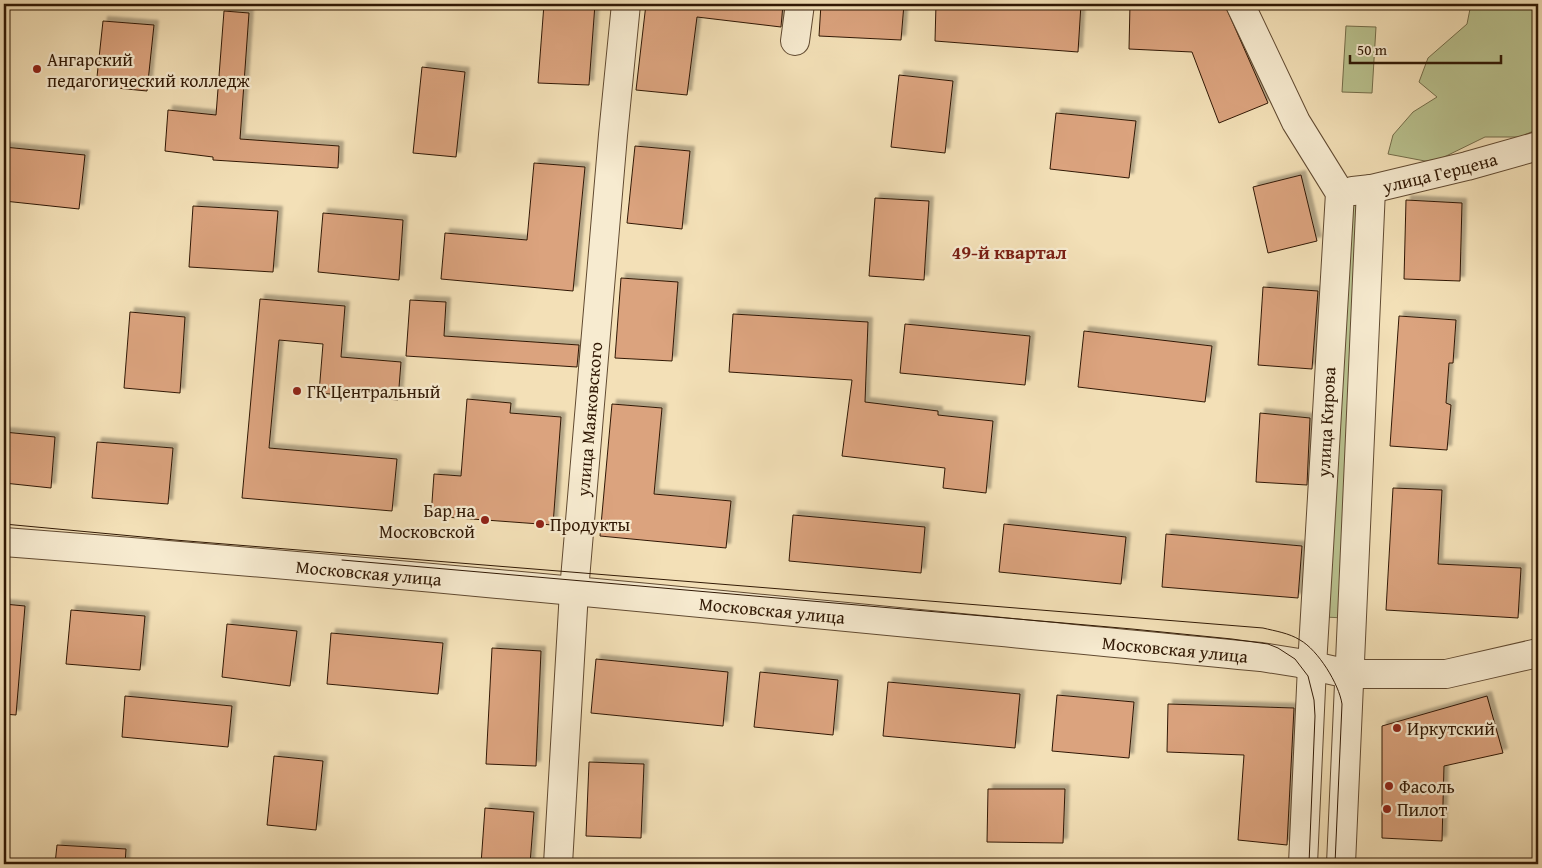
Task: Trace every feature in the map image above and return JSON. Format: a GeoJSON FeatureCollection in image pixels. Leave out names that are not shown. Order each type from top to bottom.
{"type":"FeatureCollection","features":[{"type":"Feature","properties":{"kind":"street","name":"улица Маяковского"},"geometry":{"type":"LineString","coordinates":[[558,864],[574,591],[612,145],[626,4]]}},
{"type":"Feature","properties":{"kind":"street"},"geometry":{"type":"LineString","coordinates":[[795,42],[800,4]]}},
{"type":"Feature","properties":{"kind":"street"},"geometry":{"type":"LineString","coordinates":[[1240,4],[1296,122],[1340,193]]}},
{"type":"Feature","properties":{"kind":"street","name":"улица Герцена"},"geometry":{"type":"LineString","coordinates":[[1340,193],[1371,189],[1467,166],[1538,146]]}},
{"type":"Feature","properties":{"kind":"street","name":"улица Кирова"},"geometry":{"type":"LineString","coordinates":[[1342,864],[1371,189]]}},
{"type":"Feature","properties":{"kind":"street","name":"улица Кирова"},"geometry":{"type":"LineString","coordinates":[[1303,864],[1312,666],[1340,193]]}},
{"type":"Feature","properties":{"kind":"street","name":"Московская улица"},"geometry":{"type":"LineString","coordinates":[[4,542],[185,556],[574,591],[1269,658],[1349,674],[1446,674],[1538,653]]}},
{"type":"Feature","properties":{"kind":"green space"},"geometry":{"type":"Polygon","coordinates":[[[1471,4],[1538,4],[1538,129],[1520,137],[1485,137],[1440,159],[1425,161],[1388,154],[1393,135],[1413,112],[1437,97],[1419,82],[1428,58],[1467,24],[1471,4]]]}},
{"type":"Feature","properties":{"kind":"green space"},"geometry":{"type":"Polygon","coordinates":[[[1346,26],[1376,27],[1372,93],[1342,92],[1346,26]]]}},
{"type":"Feature","properties":{"kind":"green space"},"geometry":{"type":"Polygon","coordinates":[[[1347,203],[1365,204],[1344,618],[1325,617],[1347,203]]]}},
{"type":"Feature","properties":{"kind":"building"},"geometry":{"type":"Polygon","coordinates":[[[544,4],[595,4],[589,85],[538,83],[544,4]]]}},
{"type":"Feature","properties":{"kind":"building"},"geometry":{"type":"Polygon","coordinates":[[[646,4],[783,4],[781,27],[697,17],[687,95],[636,90],[646,4]]]}},
{"type":"Feature","properties":{"kind":"building"},"geometry":{"type":"Polygon","coordinates":[[[821,4],[904,4],[901,40],[819,36],[821,4]]]}},
{"type":"Feature","properties":{"kind":"building"},"geometry":{"type":"Polygon","coordinates":[[[936,4],[1081,4],[1078,52],[935,41],[936,4]]]}},
{"type":"Feature","properties":{"kind":"building"},"geometry":{"type":"Polygon","coordinates":[[[1130,4],[1225,5],[1268,103],[1219,123],[1192,52],[1129,49],[1130,4]]]}},
{"type":"Feature","properties":{"kind":"building"},"geometry":{"type":"Polygon","coordinates":[[[224,11],[249,13],[240,139],[339,146],[338,168],[213,160],[213,157],[165,151],[168,110],[216,115],[224,11]]]}},
{"type":"Feature","properties":{"kind":"building"},"geometry":{"type":"Polygon","coordinates":[[[103,21],[154,25],[147,91],[96,86],[103,21]]]}},
{"type":"Feature","properties":{"kind":"building"},"geometry":{"type":"Polygon","coordinates":[[[422,67],[465,72],[456,157],[413,153],[422,67]]]}},
{"type":"Feature","properties":{"kind":"building"},"geometry":{"type":"Polygon","coordinates":[[[899,75],[953,81],[945,153],[891,147],[899,75]]]}},
{"type":"Feature","properties":{"kind":"building"},"geometry":{"type":"Polygon","coordinates":[[[1056,113],[1136,121],[1129,178],[1050,169],[1056,113]]]}},
{"type":"Feature","properties":{"kind":"building"},"geometry":{"type":"Polygon","coordinates":[[[635,146],[690,151],[682,229],[627,223],[635,146]]]}},
{"type":"Feature","properties":{"kind":"building"},"geometry":{"type":"Polygon","coordinates":[[[4,147],[85,155],[79,209],[4,201],[4,147]]]}},
{"type":"Feature","properties":{"kind":"building"},"geometry":{"type":"Polygon","coordinates":[[[534,163],[585,167],[573,291],[441,279],[445,233],[527,240],[534,163]]]}},
{"type":"Feature","properties":{"kind":"building"},"geometry":{"type":"Polygon","coordinates":[[[1301,175],[1317,241],[1268,253],[1253,187],[1301,175]]]}},
{"type":"Feature","properties":{"kind":"building"},"geometry":{"type":"Polygon","coordinates":[[[875,198],[929,201],[924,280],[869,276],[875,198]]]}},
{"type":"Feature","properties":{"kind":"building"},"geometry":{"type":"Polygon","coordinates":[[[1406,200],[1462,203],[1460,281],[1404,279],[1406,200]]]}},
{"type":"Feature","properties":{"kind":"building"},"geometry":{"type":"Polygon","coordinates":[[[193,206],[278,211],[273,272],[189,267],[193,206]]]}},
{"type":"Feature","properties":{"kind":"building"},"geometry":{"type":"Polygon","coordinates":[[[323,213],[403,220],[399,280],[318,272],[323,213]]]}},
{"type":"Feature","properties":{"kind":"building"},"geometry":{"type":"Polygon","coordinates":[[[621,278],[678,282],[672,361],[615,358],[621,278]]]}},
{"type":"Feature","properties":{"kind":"building"},"geometry":{"type":"Polygon","coordinates":[[[1263,287],[1318,291],[1312,369],[1258,365],[1263,287]]]}},
{"type":"Feature","properties":{"kind":"building"},"geometry":{"type":"Polygon","coordinates":[[[260,299],[345,306],[341,357],[401,362],[398,400],[319,393],[323,344],[279,340],[269,448],[397,459],[392,511],[242,498],[260,299]]]}},
{"type":"Feature","properties":{"kind":"building"},"geometry":{"type":"Polygon","coordinates":[[[410,300],[446,302],[444,336],[579,345],[577,367],[406,356],[410,300]]]}},
{"type":"Feature","properties":{"kind":"building"},"geometry":{"type":"Polygon","coordinates":[[[130,312],[185,317],[180,393],[124,388],[130,312]]]}},
{"type":"Feature","properties":{"kind":"building"},"geometry":{"type":"Polygon","coordinates":[[[733,314],[868,322],[865,402],[938,411],[938,415],[993,421],[986,493],[943,488],[945,468],[842,456],[852,380],[729,372],[733,314]]]}},
{"type":"Feature","properties":{"kind":"building"},"geometry":{"type":"Polygon","coordinates":[[[1399,316],[1456,320],[1453,363],[1449,363],[1446,403],[1451,405],[1447,450],[1390,446],[1399,316]]]}},
{"type":"Feature","properties":{"kind":"building"},"geometry":{"type":"Polygon","coordinates":[[[905,324],[1030,336],[1025,385],[900,373],[905,324]]]}},
{"type":"Feature","properties":{"kind":"building"},"geometry":{"type":"Polygon","coordinates":[[[1084,331],[1212,346],[1205,402],[1078,387],[1084,331]]]}},
{"type":"Feature","properties":{"kind":"building"},"geometry":{"type":"Polygon","coordinates":[[[467,399],[511,403],[510,413],[561,417],[553,525],[431,516],[434,474],[461,476],[467,399]]]}},
{"type":"Feature","properties":{"kind":"building"},"geometry":{"type":"Polygon","coordinates":[[[612,404],[662,408],[654,494],[731,501],[726,548],[600,536],[612,404]]]}},
{"type":"Feature","properties":{"kind":"building"},"geometry":{"type":"Polygon","coordinates":[[[1260,413],[1310,418],[1307,485],[1256,482],[1260,413]]]}},
{"type":"Feature","properties":{"kind":"building"},"geometry":{"type":"Polygon","coordinates":[[[4,432],[55,437],[51,488],[4,483],[4,432]]]}},
{"type":"Feature","properties":{"kind":"building"},"geometry":{"type":"Polygon","coordinates":[[[97,442],[173,448],[168,504],[92,498],[97,442]]]}},
{"type":"Feature","properties":{"kind":"building"},"geometry":{"type":"Polygon","coordinates":[[[1393,488],[1442,490],[1438,564],[1521,568],[1518,618],[1386,610],[1393,488]]]}},
{"type":"Feature","properties":{"kind":"building"},"geometry":{"type":"Polygon","coordinates":[[[793,515],[925,527],[921,573],[789,561],[793,515]]]}},
{"type":"Feature","properties":{"kind":"building"},"geometry":{"type":"Polygon","coordinates":[[[1004,524],[1126,537],[1121,584],[999,572],[1004,524]]]}},
{"type":"Feature","properties":{"kind":"building"},"geometry":{"type":"Polygon","coordinates":[[[1166,534],[1302,546],[1298,598],[1162,587],[1166,534]]]}},
{"type":"Feature","properties":{"kind":"building"},"geometry":{"type":"Polygon","coordinates":[[[4,604],[25,606],[16,715],[4,714],[4,604]]]}},
{"type":"Feature","properties":{"kind":"building"},"geometry":{"type":"Polygon","coordinates":[[[71,610],[145,616],[140,670],[66,664],[71,610]]]}},
{"type":"Feature","properties":{"kind":"building"},"geometry":{"type":"Polygon","coordinates":[[[227,624],[297,631],[290,686],[222,677],[227,624]]]}},
{"type":"Feature","properties":{"kind":"building"},"geometry":{"type":"Polygon","coordinates":[[[331,633],[443,643],[438,694],[327,684],[331,633]]]}},
{"type":"Feature","properties":{"kind":"building"},"geometry":{"type":"Polygon","coordinates":[[[492,648],[541,651],[536,766],[486,764],[492,648]]]}},
{"type":"Feature","properties":{"kind":"building"},"geometry":{"type":"Polygon","coordinates":[[[596,659],[728,672],[723,726],[591,713],[596,659]]]}},
{"type":"Feature","properties":{"kind":"building"},"geometry":{"type":"Polygon","coordinates":[[[760,672],[838,680],[833,735],[754,727],[760,672]]]}},
{"type":"Feature","properties":{"kind":"building"},"geometry":{"type":"Polygon","coordinates":[[[888,682],[1020,694],[1015,748],[883,736],[888,682]]]}},
{"type":"Feature","properties":{"kind":"building"},"geometry":{"type":"Polygon","coordinates":[[[1057,695],[1134,702],[1129,758],[1052,751],[1057,695]]]}},
{"type":"Feature","properties":{"kind":"building"},"geometry":{"type":"Polygon","coordinates":[[[125,696],[232,706],[228,747],[122,737],[125,696]]]}},
{"type":"Feature","properties":{"kind":"building"},"geometry":{"type":"Polygon","coordinates":[[[1487,696],[1503,753],[1444,766],[1442,841],[1382,838],[1382,726],[1487,696]]]}},
{"type":"Feature","properties":{"kind":"building"},"geometry":{"type":"Polygon","coordinates":[[[1168,704],[1294,708],[1287,845],[1238,840],[1244,755],[1167,752],[1168,704]]]}},
{"type":"Feature","properties":{"kind":"building"},"geometry":{"type":"Polygon","coordinates":[[[274,756],[323,761],[316,830],[267,825],[274,756]]]}},
{"type":"Feature","properties":{"kind":"building"},"geometry":{"type":"Polygon","coordinates":[[[589,762],[644,764],[641,838],[586,836],[589,762]]]}},
{"type":"Feature","properties":{"kind":"building"},"geometry":{"type":"Polygon","coordinates":[[[988,789],[1065,789],[1063,843],[987,842],[988,789]]]}},
{"type":"Feature","properties":{"kind":"building"},"geometry":{"type":"Polygon","coordinates":[[[485,808],[534,812],[530,864],[481,864],[485,808]]]}},
{"type":"Feature","properties":{"kind":"building"},"geometry":{"type":"Polygon","coordinates":[[[57,845],[126,849],[125,864],[55,864],[57,845]]]}},
{"type":"Feature","properties":{"kind":"tram line"},"geometry":{"type":"LineString","coordinates":[[4,524],[175,540],[1263,628],[1277,631],[1296,638],[1314,651],[1327,668],[1337,687],[1342,704],[1335,864]]}},
{"type":"Feature","properties":{"kind":"tram line"},"geometry":{"type":"LineString","coordinates":[[342,560],[1132,629],[1268,644],[1295,659],[1308,676],[1314,700],[1309,864]]}},
{"type":"Feature","properties":{"kind":"place","name":"Ангарский педагогический колледж"},"geometry":{"type":"Point","coordinates":[37,69]}},
{"type":"Feature","properties":{"kind":"place","name":"ГК Центральный"},"geometry":{"type":"Point","coordinates":[297,391]}},
{"type":"Feature","properties":{"kind":"place","name":"Бар на Московской"},"geometry":{"type":"Point","coordinates":[485,520]}},
{"type":"Feature","properties":{"kind":"place","name":"Продукты"},"geometry":{"type":"Point","coordinates":[540,524]}},
{"type":"Feature","properties":{"kind":"place","name":"Иркутский"},"geometry":{"type":"Point","coordinates":[1397,728]}},
{"type":"Feature","properties":{"kind":"place","name":"Фасоль"},"geometry":{"type":"Point","coordinates":[1389,786]}},
{"type":"Feature","properties":{"kind":"place","name":"Пилот"},"geometry":{"type":"Point","coordinates":[1387,809]}},
{"type":"Feature","properties":{"kind":"district","name":"49-й квартал"},"geometry":{"type":"Point","coordinates":[1009,252]}}]}
